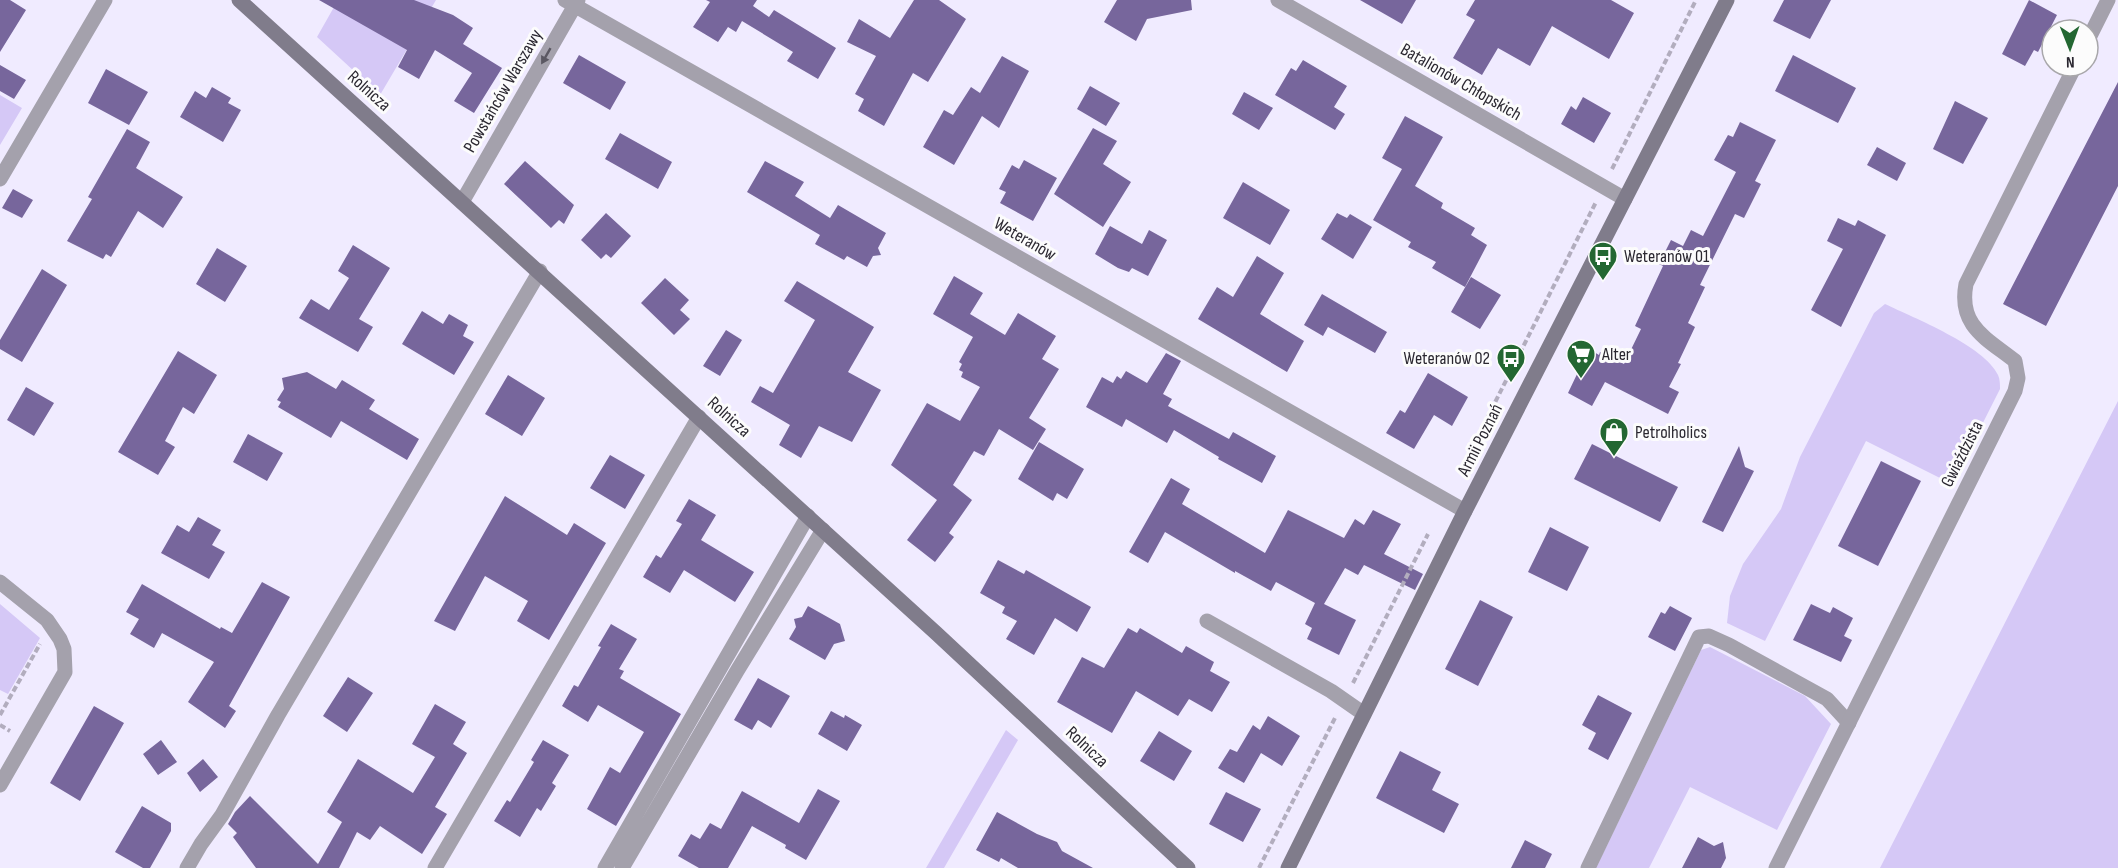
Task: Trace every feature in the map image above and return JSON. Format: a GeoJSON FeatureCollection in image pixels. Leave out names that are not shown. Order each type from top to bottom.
{"type":"FeatureCollection","features":[{"type":"Feature","properties":{"kind":"street"},"geometry":{"type":"LineString","coordinates":[[0,179],[105,0]]}},
{"type":"Feature","properties":{"kind":"street","name":"Rolnicza"},"geometry":{"type":"LineString","coordinates":[[239,0],[808,516],[1188,868]]}},
{"type":"Feature","properties":{"kind":"street","name":"Batalionów Chłopskich"},"geometry":{"type":"LineString","coordinates":[[1278,0],[1625,199]]}},
{"type":"Feature","properties":{"kind":"street"},"geometry":{"type":"LineString","coordinates":[[2099,18],[2108,0]]}},
{"type":"Feature","properties":{"kind":"street","name":"Armii Poznań"},"geometry":{"type":"LineString","coordinates":[[1288,868],[1465,511],[1724,1]]}},
{"type":"Feature","properties":{"kind":"street","name":"Powstańców Warszawy"},"geometry":{"type":"LineString","coordinates":[[462,202],[573,2]]}},
{"type":"Feature","properties":{"kind":"street","name":"Weteranów"},"geometry":{"type":"LineString","coordinates":[[573,2],[1465,511]]}},
{"type":"Feature","properties":{"kind":"street","name":"Gwiaździsta"},"geometry":{"type":"LineString","coordinates":[[1776,868],[2015,391],[2018,378],[2015,361],[1969,321],[1963,305],[1966,284],[2069,78]]}},
{"type":"Feature","properties":{"kind":"street"},"geometry":{"type":"LineString","coordinates":[[187,868],[222,815],[278,715],[540,272]]}},
{"type":"Feature","properties":{"kind":"street"},"geometry":{"type":"LineString","coordinates":[[435,868],[699,417]]}},
{"type":"Feature","properties":{"kind":"street"},"geometry":{"type":"LineString","coordinates":[[605,868],[808,516]]}},
{"type":"Feature","properties":{"kind":"street"},"geometry":{"type":"LineString","coordinates":[[622,868],[743,661],[823,530]]}},
{"type":"Feature","properties":{"kind":"street"},"geometry":{"type":"LineString","coordinates":[[0,582],[47,620],[64,649],[65,672],[0,785]]}},
{"type":"Feature","properties":{"kind":"street"},"geometry":{"type":"LineString","coordinates":[[1207,621],[1344,700],[1364,714]]}},
{"type":"Feature","properties":{"kind":"street"},"geometry":{"type":"LineString","coordinates":[[1588,868],[1699,637],[1709,636],[1729,645],[1827,699],[1849,723]]}},
{"type":"Feature","properties":{"kind":"path"},"geometry":{"type":"LineString","coordinates":[[1467,458],[1696,0]]}},
{"type":"Feature","properties":{"kind":"path"},"geometry":{"type":"LineString","coordinates":[[1259,868],[1430,532]]}},
{"type":"Feature","properties":{"kind":"path"},"geometry":{"type":"LineString","coordinates":[[0,715],[45,636]]}},
{"type":"Feature","properties":{"kind":"shaded area"},"geometry":{"type":"Polygon","coordinates":[[[338,0],[436,0],[380,95],[317,37],[338,0]]]}},
{"type":"Feature","properties":{"kind":"shaded area"},"geometry":{"type":"Polygon","coordinates":[[[0,95],[22,108],[0,145],[0,95]]]}},
{"type":"Feature","properties":{"kind":"shaded area"},"geometry":{"type":"Polygon","coordinates":[[[1885,304],[1948,334],[1979,354],[1991,364],[1998,375],[2000,389],[1952,484],[1866,441],[1765,641],[1727,623],[1730,596],[1743,564],[1781,509],[1800,457],[1874,313],[1885,304]]]}},
{"type":"Feature","properties":{"kind":"shaded area"},"geometry":{"type":"Polygon","coordinates":[[[2118,401],[2118,868],[1880,868],[2118,401]]]}},
{"type":"Feature","properties":{"kind":"shaded area"},"geometry":{"type":"Polygon","coordinates":[[[0,604],[40,638],[8,694],[0,690],[0,604]]]}},
{"type":"Feature","properties":{"kind":"shaded area"},"geometry":{"type":"Polygon","coordinates":[[[1710,647],[1805,696],[1831,724],[1777,830],[1690,787],[1649,868],[1596,868],[1701,650],[1710,647]]]}},
{"type":"Feature","properties":{"kind":"shaded area"},"geometry":{"type":"Polygon","coordinates":[[[1006,730],[1018,740],[944,868],[926,868],[1006,730]]]}},
{"type":"Feature","properties":{"kind":"building"},"geometry":{"type":"Polygon","coordinates":[[[0,0],[10,0],[26,10],[0,52],[0,0]]]}},
{"type":"Feature","properties":{"kind":"building"},"geometry":{"type":"Polygon","coordinates":[[[319,0],[414,0],[453,15],[473,28],[463,44],[502,68],[474,113],[454,101],[472,73],[435,50],[419,79],[398,67],[407,50],[319,0]]]}},
{"type":"Feature","properties":{"kind":"building"},"geometry":{"type":"Polygon","coordinates":[[[706,0],[757,0],[753,6],[769,17],[774,10],[836,48],[818,79],[787,61],[793,52],[742,21],[736,32],[728,27],[718,42],[693,27],[710,2],[706,0]]]}},
{"type":"Feature","properties":{"kind":"building"},"geometry":{"type":"Polygon","coordinates":[[[914,0],[939,0],[966,19],[928,82],[913,73],[884,126],[858,111],[864,99],[855,94],[876,56],[847,42],[859,19],[890,38],[914,0]]]}},
{"type":"Feature","properties":{"kind":"building"},"geometry":{"type":"Polygon","coordinates":[[[1117,0],[1191,0],[1192,10],[1147,19],[1136,41],[1104,22],[1117,0]]]}},
{"type":"Feature","properties":{"kind":"building"},"geometry":{"type":"Polygon","coordinates":[[[1360,0],[1416,0],[1402,24],[1360,0]]]}},
{"type":"Feature","properties":{"kind":"building"},"geometry":{"type":"Polygon","coordinates":[[[1475,0],[1611,0],[1634,13],[1609,59],[1552,26],[1530,66],[1498,48],[1482,75],[1453,58],[1475,20],[1466,15],[1475,0]]]}},
{"type":"Feature","properties":{"kind":"building"},"geometry":{"type":"Polygon","coordinates":[[[1784,0],[1831,0],[1810,39],[1773,21],[1784,0]]]}},
{"type":"Feature","properties":{"kind":"building"},"geometry":{"type":"Polygon","coordinates":[[[2029,0],[2057,15],[2055,18],[2040,18],[2040,48],[2038,52],[2034,50],[2025,66],[2002,54],[2029,0]]]}},
{"type":"Feature","properties":{"kind":"building"},"geometry":{"type":"Polygon","coordinates":[[[579,55],[626,82],[610,110],[563,83],[579,55]]]}},
{"type":"Feature","properties":{"kind":"building"},"geometry":{"type":"Polygon","coordinates":[[[1793,55],[1856,88],[1838,123],[1775,91],[1793,55]]]}},
{"type":"Feature","properties":{"kind":"building"},"geometry":{"type":"Polygon","coordinates":[[[1002,56],[1029,71],[999,128],[982,116],[954,165],[923,147],[944,110],[953,115],[971,87],[980,93],[1002,56]]]}},
{"type":"Feature","properties":{"kind":"building"},"geometry":{"type":"Polygon","coordinates":[[[1303,60],[1347,86],[1334,107],[1345,114],[1335,130],[1275,95],[1291,68],[1296,71],[1303,60]]]}},
{"type":"Feature","properties":{"kind":"building"},"geometry":{"type":"Polygon","coordinates":[[[0,65],[26,80],[14,99],[0,91],[0,65]]]}},
{"type":"Feature","properties":{"kind":"building"},"geometry":{"type":"Polygon","coordinates":[[[106,69],[148,92],[129,125],[88,103],[106,69]]]}},
{"type":"Feature","properties":{"kind":"building"},"geometry":{"type":"Polygon","coordinates":[[[2118,82],[2118,186],[2046,326],[2003,304],[2118,82]]]}},
{"type":"Feature","properties":{"kind":"building"},"geometry":{"type":"Polygon","coordinates":[[[1090,86],[1120,103],[1106,126],[1077,109],[1090,86]]]}},
{"type":"Feature","properties":{"kind":"building"},"geometry":{"type":"Polygon","coordinates":[[[212,87],[231,98],[228,103],[241,110],[223,142],[180,117],[195,91],[206,98],[212,87]]]}},
{"type":"Feature","properties":{"kind":"building"},"geometry":{"type":"Polygon","coordinates":[[[1244,92],[1273,108],[1259,130],[1232,114],[1244,92]]]}},
{"type":"Feature","properties":{"kind":"building"},"geometry":{"type":"Polygon","coordinates":[[[1583,97],[1611,113],[1594,143],[1561,124],[1571,106],[1576,110],[1583,97]]]}},
{"type":"Feature","properties":{"kind":"building"},"geometry":{"type":"Polygon","coordinates":[[[1955,101],[1988,118],[1963,164],[1933,149],[1955,101]]]}},
{"type":"Feature","properties":{"kind":"building"},"geometry":{"type":"Polygon","coordinates":[[[1405,116],[1443,137],[1415,186],[1443,203],[1441,208],[1475,228],[1471,235],[1487,245],[1465,287],[1432,268],[1436,262],[1408,247],[1411,242],[1373,220],[1402,169],[1382,158],[1405,116]]]}},
{"type":"Feature","properties":{"kind":"building"},"geometry":{"type":"Polygon","coordinates":[[[1740,122],[1776,140],[1755,181],[1761,184],[1744,218],[1735,214],[1700,285],[1705,287],[1688,323],[1695,327],[1678,363],[1681,364],[1669,387],[1679,392],[1668,414],[1605,382],[1592,406],[1568,393],[1589,349],[1624,364],[1641,329],[1635,326],[1663,266],[1659,264],[1671,240],[1683,246],[1691,230],[1703,236],[1736,172],[1714,160],[1728,135],[1733,137],[1740,122]]]}},
{"type":"Feature","properties":{"kind":"building"},"geometry":{"type":"Polygon","coordinates":[[[1093,128],[1117,141],[1103,164],[1131,182],[1103,227],[1054,194],[1093,128]]]}},
{"type":"Feature","properties":{"kind":"building"},"geometry":{"type":"Polygon","coordinates":[[[127,129],[150,142],[136,168],[183,197],[163,228],[138,211],[111,257],[106,254],[103,259],[67,241],[92,199],[88,197],[127,129]]]}},
{"type":"Feature","properties":{"kind":"building"},"geometry":{"type":"Polygon","coordinates":[[[620,133],[672,162],[658,189],[605,159],[620,133]]]}},
{"type":"Feature","properties":{"kind":"building"},"geometry":{"type":"Polygon","coordinates":[[[1877,147],[1906,163],[1897,181],[1867,165],[1877,147]]]}},
{"type":"Feature","properties":{"kind":"building"},"geometry":{"type":"Polygon","coordinates":[[[1024,160],[1057,178],[1033,221],[1000,203],[1006,192],[999,189],[1012,165],[1019,169],[1024,160]]]}},
{"type":"Feature","properties":{"kind":"building"},"geometry":{"type":"Polygon","coordinates":[[[525,161],[574,205],[564,224],[559,220],[551,228],[504,184],[525,161]]]}},
{"type":"Feature","properties":{"kind":"building"},"geometry":{"type":"Polygon","coordinates":[[[765,161],[804,182],[795,196],[830,218],[838,205],[886,233],[878,248],[881,255],[873,256],[867,267],[847,256],[844,260],[815,244],[820,235],[747,192],[765,161]]]}},
{"type":"Feature","properties":{"kind":"building"},"geometry":{"type":"Polygon","coordinates":[[[1243,182],[1290,210],[1270,245],[1223,218],[1243,182]]]}},
{"type":"Feature","properties":{"kind":"building"},"geometry":{"type":"Polygon","coordinates":[[[13,189],[33,200],[22,218],[2,208],[13,189]]]}},
{"type":"Feature","properties":{"kind":"building"},"geometry":{"type":"Polygon","coordinates":[[[606,213],[631,236],[611,258],[606,254],[601,259],[581,240],[606,213]]]}},
{"type":"Feature","properties":{"kind":"building"},"geometry":{"type":"Polygon","coordinates":[[[1337,213],[1347,218],[1350,214],[1372,227],[1353,259],[1321,239],[1337,213]]]}},
{"type":"Feature","properties":{"kind":"building"},"geometry":{"type":"Polygon","coordinates":[[[1838,218],[1855,226],[1858,220],[1886,235],[1841,327],[1811,310],[1843,249],[1827,241],[1838,218]]]}},
{"type":"Feature","properties":{"kind":"building"},"geometry":{"type":"Polygon","coordinates":[[[1110,226],[1142,244],[1149,230],[1167,240],[1148,276],[1132,268],[1129,272],[1118,268],[1095,254],[1110,226]]]}},
{"type":"Feature","properties":{"kind":"building"},"geometry":{"type":"Polygon","coordinates":[[[353,245],[390,268],[359,319],[373,327],[358,352],[299,318],[311,299],[329,310],[349,278],[338,271],[353,245]]]}},
{"type":"Feature","properties":{"kind":"building"},"geometry":{"type":"Polygon","coordinates":[[[217,248],[247,266],[225,302],[196,284],[217,248]]]}},
{"type":"Feature","properties":{"kind":"building"},"geometry":{"type":"Polygon","coordinates":[[[1257,256],[1284,273],[1260,314],[1304,341],[1287,372],[1198,319],[1217,287],[1233,297],[1257,256]]]}},
{"type":"Feature","properties":{"kind":"building"},"geometry":{"type":"Polygon","coordinates":[[[42,269],[67,285],[22,362],[0,349],[0,340],[42,269]]]}},
{"type":"Feature","properties":{"kind":"building"},"geometry":{"type":"Polygon","coordinates":[[[954,276],[983,293],[970,314],[1005,335],[1018,313],[1056,336],[1042,359],[1059,369],[1029,418],[1046,429],[1033,450],[999,429],[984,456],[974,451],[953,485],[972,500],[949,533],[954,537],[935,562],[907,540],[937,500],[891,465],[927,403],[960,421],[980,387],[961,377],[963,372],[959,370],[962,364],[959,362],[973,337],[933,314],[954,276]]]}},
{"type":"Feature","properties":{"kind":"building"},"geometry":{"type":"Polygon","coordinates":[[[1471,277],[1501,295],[1480,329],[1451,312],[1471,277]]]}},
{"type":"Feature","properties":{"kind":"building"},"geometry":{"type":"Polygon","coordinates":[[[665,278],[689,300],[680,310],[690,319],[674,335],[641,303],[665,278]]]}},
{"type":"Feature","properties":{"kind":"building"},"geometry":{"type":"Polygon","coordinates":[[[797,281],[874,327],[848,372],[881,390],[852,442],[819,426],[801,458],[779,445],[790,425],[751,402],[760,386],[773,393],[815,320],[784,301],[797,281]]]}},
{"type":"Feature","properties":{"kind":"building"},"geometry":{"type":"Polygon","coordinates":[[[1322,294],[1387,332],[1375,353],[1328,327],[1323,336],[1304,325],[1322,294]]]}},
{"type":"Feature","properties":{"kind":"building"},"geometry":{"type":"Polygon","coordinates":[[[422,311],[443,324],[449,314],[468,325],[463,336],[474,342],[454,375],[402,344],[422,311]]]}},
{"type":"Feature","properties":{"kind":"building"},"geometry":{"type":"Polygon","coordinates":[[[726,330],[742,340],[720,376],[703,366],[726,330]]]}},
{"type":"Feature","properties":{"kind":"building"},"geometry":{"type":"Polygon","coordinates":[[[178,351],[217,375],[194,414],[183,407],[165,441],[175,447],[158,475],[118,452],[178,351]]]}},
{"type":"Feature","properties":{"kind":"building"},"geometry":{"type":"Polygon","coordinates":[[[1166,353],[1181,361],[1163,394],[1172,399],[1168,406],[1229,439],[1233,432],[1276,456],[1262,483],[1218,459],[1219,457],[1174,430],[1167,443],[1126,419],[1122,427],[1086,407],[1102,377],[1113,383],[1117,376],[1121,379],[1126,371],[1147,383],[1166,353]]]}},
{"type":"Feature","properties":{"kind":"building"},"geometry":{"type":"Polygon","coordinates":[[[307,372],[336,389],[342,380],[375,400],[369,409],[419,439],[407,460],[341,421],[331,438],[278,407],[281,402],[277,400],[284,389],[282,378],[307,372]]]}},
{"type":"Feature","properties":{"kind":"building"},"geometry":{"type":"Polygon","coordinates":[[[1428,373],[1468,397],[1452,426],[1434,415],[1414,449],[1386,433],[1400,410],[1405,413],[1428,373]]]}},
{"type":"Feature","properties":{"kind":"building"},"geometry":{"type":"Polygon","coordinates":[[[508,375],[545,398],[522,436],[485,414],[508,375]]]}},
{"type":"Feature","properties":{"kind":"building"},"geometry":{"type":"Polygon","coordinates":[[[26,387],[54,403],[34,436],[7,420],[26,387]]]}},
{"type":"Feature","properties":{"kind":"building"},"geometry":{"type":"Polygon","coordinates":[[[248,434],[283,453],[267,481],[233,462],[248,434]]]}},
{"type":"Feature","properties":{"kind":"building"},"geometry":{"type":"Polygon","coordinates":[[[1039,442],[1084,469],[1067,499],[1057,493],[1053,501],[1018,479],[1039,442]]]}},
{"type":"Feature","properties":{"kind":"building"},"geometry":{"type":"Polygon","coordinates":[[[1592,444],[1678,487],[1660,522],[1574,479],[1592,444]]]}},
{"type":"Feature","properties":{"kind":"building"},"geometry":{"type":"Polygon","coordinates":[[[1739,446],[1745,467],[1754,471],[1723,532],[1702,522],[1739,446]]]}},
{"type":"Feature","properties":{"kind":"building"},"geometry":{"type":"Polygon","coordinates":[[[610,455],[645,475],[625,509],[590,488],[610,455]]]}},
{"type":"Feature","properties":{"kind":"building"},"geometry":{"type":"Polygon","coordinates":[[[1881,461],[1921,481],[1878,566],[1838,546],[1881,461]]]}},
{"type":"Feature","properties":{"kind":"building"},"geometry":{"type":"Polygon","coordinates":[[[1171,478],[1190,489],[1182,504],[1265,553],[1288,510],[1344,538],[1355,519],[1364,525],[1373,510],[1401,524],[1384,554],[1423,574],[1415,590],[1364,565],[1358,575],[1345,568],[1324,604],[1356,620],[1339,655],[1307,639],[1312,628],[1305,624],[1315,603],[1276,582],[1271,591],[1165,532],[1148,563],[1129,552],[1171,478]]]}},
{"type":"Feature","properties":{"kind":"building"},"geometry":{"type":"Polygon","coordinates":[[[505,496],[567,535],[574,523],[606,543],[549,640],[517,621],[528,601],[485,576],[455,631],[434,621],[505,496]]]}},
{"type":"Feature","properties":{"kind":"building"},"geometry":{"type":"Polygon","coordinates":[[[689,499],[716,515],[701,540],[754,572],[735,602],[684,570],[670,593],[643,577],[656,555],[661,558],[682,524],[676,521],[689,499]]]}},
{"type":"Feature","properties":{"kind":"building"},"geometry":{"type":"Polygon","coordinates":[[[198,517],[221,530],[212,545],[225,552],[209,579],[161,553],[177,525],[189,532],[198,517]]]}},
{"type":"Feature","properties":{"kind":"building"},"geometry":{"type":"Polygon","coordinates":[[[1550,527],[1589,547],[1567,591],[1528,572],[1550,527]]]}},
{"type":"Feature","properties":{"kind":"building"},"geometry":{"type":"Polygon","coordinates":[[[998,560],[1024,574],[1026,570],[1091,607],[1077,632],[1055,618],[1034,655],[1006,639],[1017,621],[1002,613],[1005,607],[980,593],[998,560]]]}},
{"type":"Feature","properties":{"kind":"building"},"geometry":{"type":"Polygon","coordinates":[[[262,582],[290,597],[229,706],[236,711],[225,728],[188,702],[214,662],[162,633],[154,648],[130,634],[139,619],[126,612],[142,584],[220,629],[221,627],[232,633],[262,582]]]}},
{"type":"Feature","properties":{"kind":"building"},"geometry":{"type":"Polygon","coordinates":[[[1480,600],[1513,617],[1478,686],[1445,669],[1480,600]]]}},
{"type":"Feature","properties":{"kind":"building"},"geometry":{"type":"Polygon","coordinates":[[[1811,604],[1830,613],[1833,607],[1853,618],[1844,636],[1852,640],[1841,662],[1793,640],[1811,604]]]}},
{"type":"Feature","properties":{"kind":"building"},"geometry":{"type":"Polygon","coordinates":[[[808,606],[840,624],[845,641],[834,644],[825,660],[789,639],[796,627],[794,619],[802,617],[808,606]]]}},
{"type":"Feature","properties":{"kind":"building"},"geometry":{"type":"Polygon","coordinates":[[[1670,606],[1692,618],[1675,651],[1648,637],[1661,612],[1665,614],[1670,606]]]}},
{"type":"Feature","properties":{"kind":"building"},"geometry":{"type":"Polygon","coordinates":[[[611,624],[637,639],[619,669],[624,671],[620,678],[681,714],[616,826],[587,809],[610,767],[620,773],[644,732],[598,705],[588,722],[562,706],[574,685],[578,687],[601,647],[598,646],[611,624]]]}},
{"type":"Feature","properties":{"kind":"building"},"geometry":{"type":"Polygon","coordinates":[[[1128,628],[1137,633],[1140,628],[1182,653],[1186,646],[1214,662],[1210,671],[1230,682],[1212,712],[1189,699],[1178,716],[1136,691],[1112,733],[1057,702],[1082,657],[1104,668],[1128,628]]]}},
{"type":"Feature","properties":{"kind":"building"},"geometry":{"type":"Polygon","coordinates":[[[348,677],[373,693],[347,732],[323,716],[348,677]]]}},
{"type":"Feature","properties":{"kind":"building"},"geometry":{"type":"Polygon","coordinates":[[[758,678],[790,696],[771,728],[758,720],[752,730],[734,720],[758,678]]]}},
{"type":"Feature","properties":{"kind":"building"},"geometry":{"type":"Polygon","coordinates":[[[1598,695],[1632,713],[1608,760],[1588,749],[1596,733],[1582,725],[1598,695]]]}},
{"type":"Feature","properties":{"kind":"building"},"geometry":{"type":"Polygon","coordinates":[[[435,704],[466,722],[453,744],[467,753],[435,807],[447,814],[422,854],[380,826],[370,840],[357,832],[339,868],[256,868],[233,837],[237,833],[228,824],[235,812],[250,796],[318,864],[342,822],[327,812],[358,759],[413,793],[435,757],[412,744],[435,704]]]}},
{"type":"Feature","properties":{"kind":"building"},"geometry":{"type":"Polygon","coordinates":[[[94,706],[124,723],[80,801],[50,783],[94,706]]]}},
{"type":"Feature","properties":{"kind":"building"},"geometry":{"type":"Polygon","coordinates":[[[831,711],[844,718],[845,715],[862,725],[847,751],[818,734],[831,711]]]}},
{"type":"Feature","properties":{"kind":"building"},"geometry":{"type":"Polygon","coordinates":[[[1268,716],[1300,736],[1282,766],[1261,753],[1244,783],[1218,768],[1230,749],[1237,752],[1253,725],[1260,730],[1268,716]]]}},
{"type":"Feature","properties":{"kind":"building"},"geometry":{"type":"Polygon","coordinates":[[[1159,731],[1192,751],[1174,781],[1140,761],[1159,731]]]}},
{"type":"Feature","properties":{"kind":"building"},"geometry":{"type":"Polygon","coordinates":[[[161,740],[177,762],[158,775],[143,754],[161,740]]]}},
{"type":"Feature","properties":{"kind":"building"},"geometry":{"type":"Polygon","coordinates":[[[543,740],[569,755],[552,783],[556,786],[541,811],[537,808],[520,837],[494,821],[507,800],[510,802],[534,762],[531,760],[543,740]]]}},
{"type":"Feature","properties":{"kind":"building"},"geometry":{"type":"Polygon","coordinates":[[[1400,751],[1441,772],[1432,790],[1459,804],[1444,833],[1376,798],[1400,751]]]}},
{"type":"Feature","properties":{"kind":"building"},"geometry":{"type":"Polygon","coordinates":[[[203,759],[218,777],[200,792],[187,773],[203,759]]]}},
{"type":"Feature","properties":{"kind":"building"},"geometry":{"type":"Polygon","coordinates":[[[818,789],[840,801],[806,860],[785,848],[786,845],[752,826],[728,868],[699,868],[678,856],[691,834],[700,839],[710,823],[721,829],[742,791],[799,823],[818,789]]]}},
{"type":"Feature","properties":{"kind":"building"},"geometry":{"type":"Polygon","coordinates":[[[1226,792],[1261,809],[1243,842],[1209,824],[1226,792]]]}},
{"type":"Feature","properties":{"kind":"building"},"geometry":{"type":"Polygon","coordinates":[[[142,806],[171,823],[171,831],[150,868],[143,868],[115,852],[142,806]]]}},
{"type":"Feature","properties":{"kind":"building"},"geometry":{"type":"Polygon","coordinates":[[[997,812],[1057,842],[1062,851],[1093,868],[1018,868],[1001,858],[999,862],[976,850],[997,812]]]}},
{"type":"Feature","properties":{"kind":"building"},"geometry":{"type":"Polygon","coordinates":[[[1698,837],[1714,846],[1723,842],[1726,858],[1721,868],[1682,868],[1698,837]]]}},
{"type":"Feature","properties":{"kind":"building"},"geometry":{"type":"Polygon","coordinates":[[[1525,840],[1552,854],[1545,868],[1511,868],[1525,840]]]}},
{"type":"Feature","properties":{"kind":"place","name":"Weteranów 01"},"geometry":{"type":"Point","coordinates":[1603,282]}},
{"type":"Feature","properties":{"kind":"place","name":"Alter"},"geometry":{"type":"Point","coordinates":[1581,380]}},
{"type":"Feature","properties":{"kind":"place","name":"Weteranów 02"},"geometry":{"type":"Point","coordinates":[1511,384]}},
{"type":"Feature","properties":{"kind":"place","name":"Petrolholics"},"geometry":{"type":"Point","coordinates":[1614,458]}}]}
